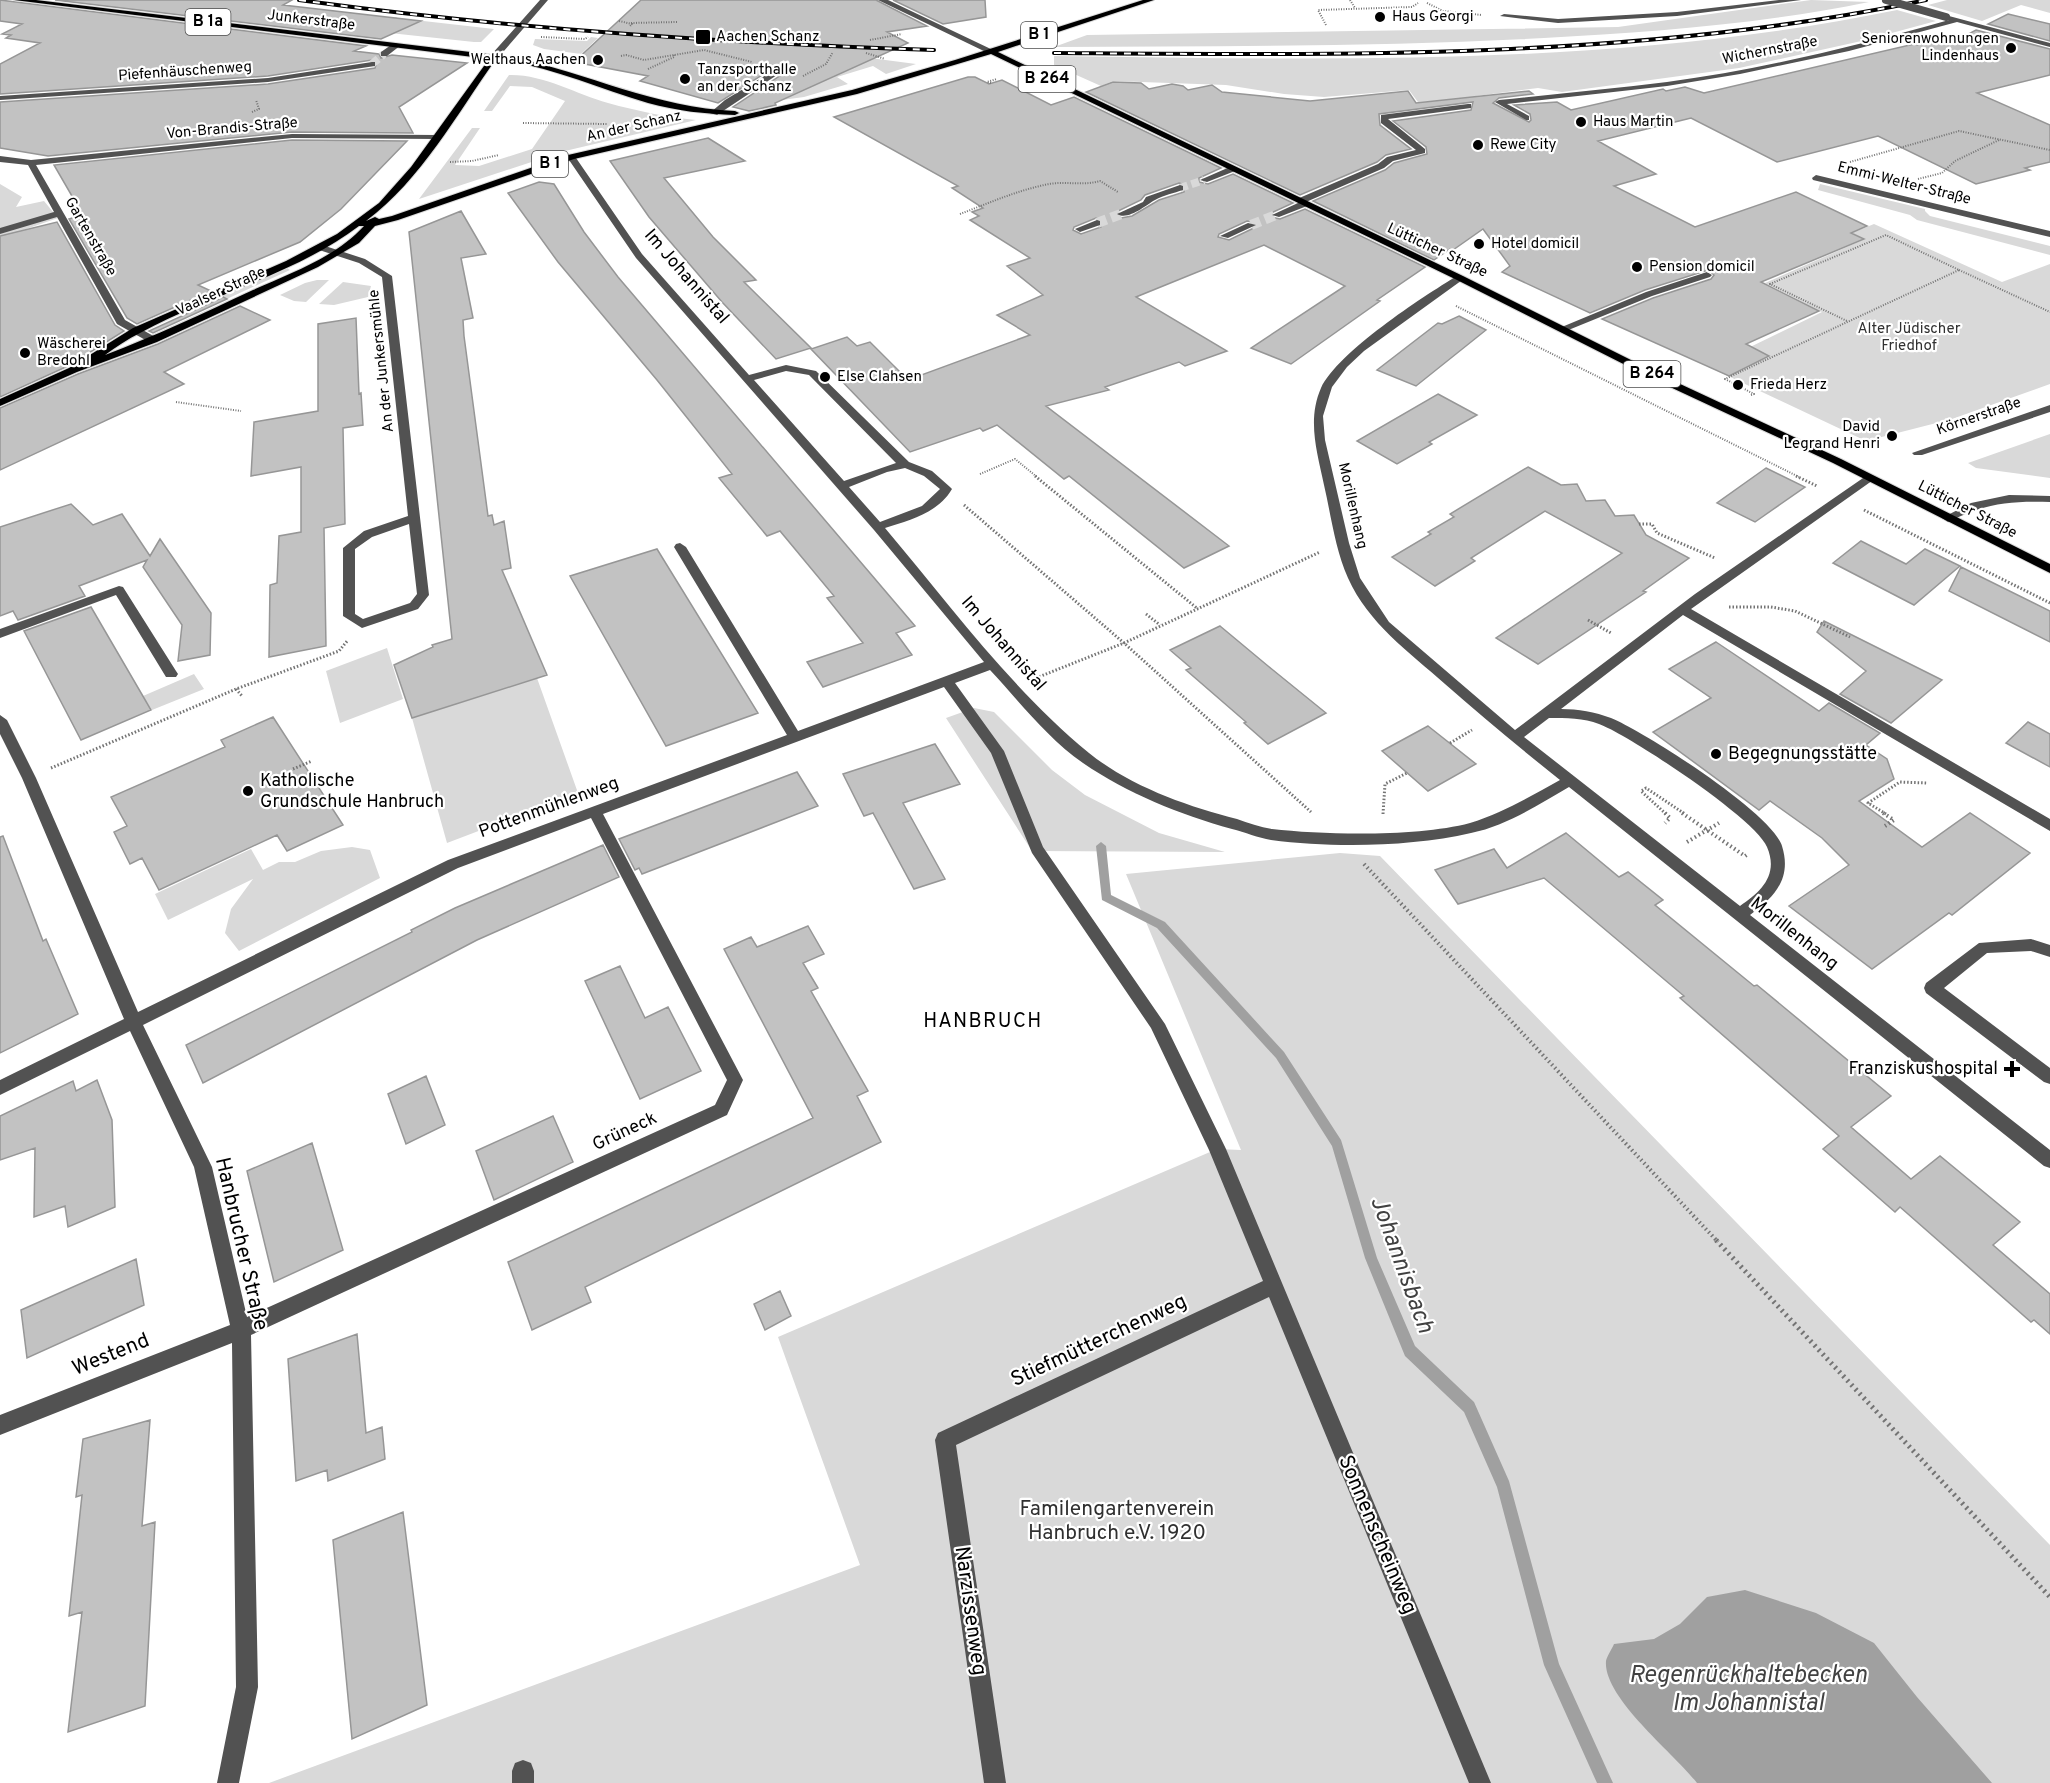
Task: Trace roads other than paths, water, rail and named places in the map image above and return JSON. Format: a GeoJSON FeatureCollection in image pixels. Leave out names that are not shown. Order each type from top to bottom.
{"type":"FeatureCollection","features":[{"type":"Feature","properties":{"kind":"main road","name":"Junkerstraße"},"geometry":{"type":"LineString","coordinates":[[18,0],[494,57]]}},
{"type":"Feature","properties":{"kind":"main road","name":"B 1"},"geometry":{"type":"LineString","coordinates":[[991,51],[1150,0]]}},
{"type":"Feature","properties":{"kind":"main road","name":"An der Schanz"},"geometry":{"type":"LineString","coordinates":[[371,224],[395,218],[571,157],[864,90],[991,51]]}},
{"type":"Feature","properties":{"kind":"main road","name":"Lütticher Straße"},"geometry":{"type":"LineString","coordinates":[[991,51],[1870,478],[2050,569]]}},
{"type":"Feature","properties":{"kind":"main road","name":"An der Schanz"},"geometry":{"type":"LineString","coordinates":[[494,57],[530,62],[661,105],[714,113],[780,109]]}},
{"type":"Feature","properties":{"kind":"main road","name":"Vaalser Straße"},"geometry":{"type":"LineString","coordinates":[[73,370],[137,330],[319,247],[357,224],[382,205],[414,169],[494,57]]}},
{"type":"Feature","properties":{"kind":"main road","name":"Vaalser Straße"},"geometry":{"type":"LineString","coordinates":[[0,403],[73,370],[153,340],[340,253],[357,241],[385,209],[382,205]]}},
{"type":"Feature","properties":{"kind":"main road","name":"An der Schanz"},"geometry":{"type":"LineString","coordinates":[[357,241],[395,218]]}},
{"type":"Feature","properties":{"kind":"main road"},"geometry":{"type":"LineString","coordinates":[[357,224],[371,224]]}},
{"type":"Feature","properties":{"kind":"street","name":"Vaalser Straße"},"geometry":{"type":"LineString","coordinates":[[494,57],[544,0]]}},
{"type":"Feature","properties":{"kind":"street"},"geometry":{"type":"LineString","coordinates":[[882,0],[991,51]]}},
{"type":"Feature","properties":{"kind":"street"},"geometry":{"type":"LineString","coordinates":[[1504,16],[1558,21],[1653,16],[1797,0]]}},
{"type":"Feature","properties":{"kind":"street"},"geometry":{"type":"LineString","coordinates":[[1886,0],[2050,45]]}},
{"type":"Feature","properties":{"kind":"street","name":"Wichernstraße"},"geometry":{"type":"LineString","coordinates":[[1526,118],[1499,102],[1586,94],[1744,71],[1873,44],[1957,20]]}},
{"type":"Feature","properties":{"kind":"street"},"geometry":{"type":"LineString","coordinates":[[384,54],[397,45]]}},
{"type":"Feature","properties":{"kind":"street","name":"Piefenhäuschenweg"},"geometry":{"type":"LineString","coordinates":[[0,98],[268,80],[372,64]]}},
{"type":"Feature","properties":{"kind":"street"},"geometry":{"type":"LineString","coordinates":[[714,113],[782,69]]}},
{"type":"Feature","properties":{"kind":"street"},"geometry":{"type":"LineString","coordinates":[[1276,215],[1381,166],[1390,159],[1422,150],[1384,122],[1384,117],[1468,106]]}},
{"type":"Feature","properties":{"kind":"street","name":"Von-Brandis-Straße"},"geometry":{"type":"LineString","coordinates":[[31,163],[247,138],[437,137]]}},
{"type":"Feature","properties":{"kind":"street","name":"Im Johannistal"},"geometry":{"type":"LineString","coordinates":[[571,157],[639,256],[878,527],[992,664],[1049,725],[1086,758],[1133,787],[1202,816],[1270,834],[1340,838],[1381,839],[1471,828],[1520,809],[1569,781]]}},
{"type":"Feature","properties":{"kind":"street"},"geometry":{"type":"LineString","coordinates":[[0,159],[31,163]]}},
{"type":"Feature","properties":{"kind":"street","name":"Gartenstraße"},"geometry":{"type":"LineString","coordinates":[[31,163],[121,322],[153,340]]}},
{"type":"Feature","properties":{"kind":"street"},"geometry":{"type":"LineString","coordinates":[[1204,180],[1232,169]]}},
{"type":"Feature","properties":{"kind":"street","name":"Emmi-Welter-Straße"},"geometry":{"type":"LineString","coordinates":[[1816,178],[2050,234]]}},
{"type":"Feature","properties":{"kind":"street"},"geometry":{"type":"LineString","coordinates":[[1121,214],[1142,206],[1149,199],[1180,188]]}},
{"type":"Feature","properties":{"kind":"street"},"geometry":{"type":"LineString","coordinates":[[0,231],[59,213]]}},
{"type":"Feature","properties":{"kind":"street"},"geometry":{"type":"LineString","coordinates":[[1080,229],[1097,223]]}},
{"type":"Feature","properties":{"kind":"street"},"geometry":{"type":"LineString","coordinates":[[1225,236],[1251,225]]}},
{"type":"Feature","properties":{"kind":"street","name":"An der Junkersmühle"},"geometry":{"type":"LineString","coordinates":[[319,247],[366,263],[387,276],[415,518],[423,596],[414,606],[362,624],[349,616],[349,548],[368,534],[415,518]]}},
{"type":"Feature","properties":{"kind":"street"},"geometry":{"type":"LineString","coordinates":[[1562,329],[1649,294],[1707,275]]}},
{"type":"Feature","properties":{"kind":"street","name":"Morillenhang"},"geometry":{"type":"LineString","coordinates":[[1460,278],[1438,291],[1360,349],[1342,366],[1327,387],[1318,416],[1320,440],[1343,543],[1354,578],[1385,625],[1569,781],[2050,1160]]}},
{"type":"Feature","properties":{"kind":"street"},"geometry":{"type":"LineString","coordinates":[[748,378],[786,368],[812,373],[905,465],[936,478],[946,489],[943,497],[911,515],[878,527]]}},
{"type":"Feature","properties":{"kind":"street","name":"Körnerstraße"},"geometry":{"type":"LineString","coordinates":[[1918,453],[2050,408]]}},
{"type":"Feature","properties":{"kind":"street"},"geometry":{"type":"LineString","coordinates":[[841,486],[874,473],[905,465]]}},
{"type":"Feature","properties":{"kind":"street"},"geometry":{"type":"LineString","coordinates":[[1515,737],[1737,570],[1839,497],[1870,478]]}},
{"type":"Feature","properties":{"kind":"street"},"geometry":{"type":"LineString","coordinates":[[1948,518],[1976,504],[2005,497],[2050,499]]}},
{"type":"Feature","properties":{"kind":"street"},"geometry":{"type":"LineString","coordinates":[[681,547],[796,738]]}},
{"type":"Feature","properties":{"kind":"street"},"geometry":{"type":"LineString","coordinates":[[0,634],[119,590],[171,674]]}},
{"type":"Feature","properties":{"kind":"street"},"geometry":{"type":"LineString","coordinates":[[1684,610],[2050,826]]}},
{"type":"Feature","properties":{"kind":"street","name":"Pottenmühlenweg"},"geometry":{"type":"LineString","coordinates":[[0,1088],[453,864],[992,664]]}},
{"type":"Feature","properties":{"kind":"street","name":"Sonnenscheinweg"},"geometry":{"type":"LineString","coordinates":[[947,682],[997,751],[1037,849],[1157,1024],[1217,1149],[1480,1783]]}},
{"type":"Feature","properties":{"kind":"street"},"geometry":{"type":"LineString","coordinates":[[1546,713],[1571,713],[1604,720],[1633,733],[1754,820],[1774,844],[1778,872],[1769,892],[1740,914]]}},
{"type":"Feature","properties":{"kind":"street","name":"Hanbrucher Straße"},"geometry":{"type":"LineString","coordinates":[[0,720],[29,778],[134,1023],[203,1167],[241,1330],[247,1687],[228,1783]]}},
{"type":"Feature","properties":{"kind":"street","name":"Grüneck"},"geometry":{"type":"LineString","coordinates":[[241,1330],[721,1110],[735,1080],[595,812]]}},
{"type":"Feature","properties":{"kind":"street"},"geometry":{"type":"LineString","coordinates":[[2050,951],[2031,945],[1984,947],[1932,988],[2050,1077]]}},
{"type":"Feature","properties":{"kind":"street","name":"Stiefmütterchenweg"},"geometry":{"type":"LineString","coordinates":[[945,1440],[1273,1286]]}},
{"type":"Feature","properties":{"kind":"street","name":"Westend"},"geometry":{"type":"LineString","coordinates":[[0,1425],[241,1330]]}},
{"type":"Feature","properties":{"kind":"street","name":"Narzissenweg"},"geometry":{"type":"LineString","coordinates":[[945,1440],[995,1783]]}},
{"type":"Feature","properties":{"kind":"water","name":"Regenrückhaltebecken Im Johannistal"},"geometry":{"type":"Polygon","coordinates":[[[1745,1590],[1816,1613],[1874,1643],[1917,1697],[1992,1783],[1697,1783],[1642,1725],[1616,1692],[1608,1676],[1606,1661],[1614,1644],[1654,1639],[1680,1624],[1707,1597],[1745,1590]]]}},
{"type":"Feature","properties":{"kind":"waterway","name":"Johannisbach"},"geometry":{"type":"LineString","coordinates":[[1101,846],[1106,897],[1161,925],[1280,1055],[1337,1144],[1371,1258],[1410,1351],[1469,1407],[1504,1486],[1552,1665],[1605,1783]]}},
{"type":"Feature","properties":{"kind":"tunnel"},"geometry":{"type":"LineString","coordinates":[[372,64],[384,54]]}},
{"type":"Feature","properties":{"kind":"tunnel"},"geometry":{"type":"LineString","coordinates":[[1180,188],[1204,180]]}},
{"type":"Feature","properties":{"kind":"tunnel"},"geometry":{"type":"LineString","coordinates":[[1097,223],[1121,214]]}},
{"type":"Feature","properties":{"kind":"tunnel"},"geometry":{"type":"LineString","coordinates":[[1251,225],[1276,215]]}},
{"type":"Feature","properties":{"kind":"railway"},"geometry":{"type":"LineString","coordinates":[[299,0],[536,27],[695,39],[934,50]]}},
{"type":"Feature","properties":{"kind":"railway"},"geometry":{"type":"LineString","coordinates":[[1054,53],[1382,53],[1601,44],[1710,34],[1818,20],[1926,0]]}},
{"type":"Feature","properties":{"kind":"place","name":"Haus Georgi"},"geometry":{"type":"Point","coordinates":[1380,17]}},
{"type":"Feature","properties":{"kind":"place","name":"Aachen Schanz"},"geometry":{"type":"Point","coordinates":[703,37]}},
{"type":"Feature","properties":{"kind":"place","name":"Seniorenwohnungen Lindenhaus"},"geometry":{"type":"Point","coordinates":[2011,48]}},
{"type":"Feature","properties":{"kind":"place","name":"Welthaus Aachen"},"geometry":{"type":"Point","coordinates":[598,60]}},
{"type":"Feature","properties":{"kind":"place","name":"Tanzsporthalle an der Schanz"},"geometry":{"type":"Point","coordinates":[685,79]}},
{"type":"Feature","properties":{"kind":"place","name":"Haus Martin"},"geometry":{"type":"Point","coordinates":[1581,122]}},
{"type":"Feature","properties":{"kind":"place","name":"Rewe City"},"geometry":{"type":"Point","coordinates":[1478,145]}},
{"type":"Feature","properties":{"kind":"place","name":"Hotel domicil"},"geometry":{"type":"Point","coordinates":[1479,244]}},
{"type":"Feature","properties":{"kind":"place","name":"Pension domicil"},"geometry":{"type":"Point","coordinates":[1637,267]}},
{"type":"Feature","properties":{"kind":"place","name":"Wäscherei Bredohl"},"geometry":{"type":"Point","coordinates":[25,353]}},
{"type":"Feature","properties":{"kind":"place","name":"Else Clahsen"},"geometry":{"type":"Point","coordinates":[825,377]}},
{"type":"Feature","properties":{"kind":"place","name":"Frieda Herz"},"geometry":{"type":"Point","coordinates":[1738,385]}},
{"type":"Feature","properties":{"kind":"place","name":"David Legrand Henri"},"geometry":{"type":"Point","coordinates":[1892,436]}},
{"type":"Feature","properties":{"kind":"place","name":"Begegnungsstätte"},"geometry":{"type":"Point","coordinates":[1716,754]}},
{"type":"Feature","properties":{"kind":"place","name":"Katholische Grundschule Hanbruch"},"geometry":{"type":"Point","coordinates":[248,791]}},
{"type":"Feature","properties":{"kind":"place","name":"Franziskushospital"},"geometry":{"type":"Point","coordinates":[2012,1069]}},
{"type":"Feature","properties":{"kind":"district","name":"HANBRUCH"},"geometry":{"type":"Point","coordinates":[983,1022]}},
{"type":"Feature","properties":{"kind":"park label","name":"Alter Jüdischer Friedhof"},"geometry":{"type":"Point","coordinates":[1909,338]}},
{"type":"Feature","properties":{"kind":"park label","name":"Familengartenverein Hanbruch e.V. 1920"},"geometry":{"type":"Point","coordinates":[1117,1521]}}]}
